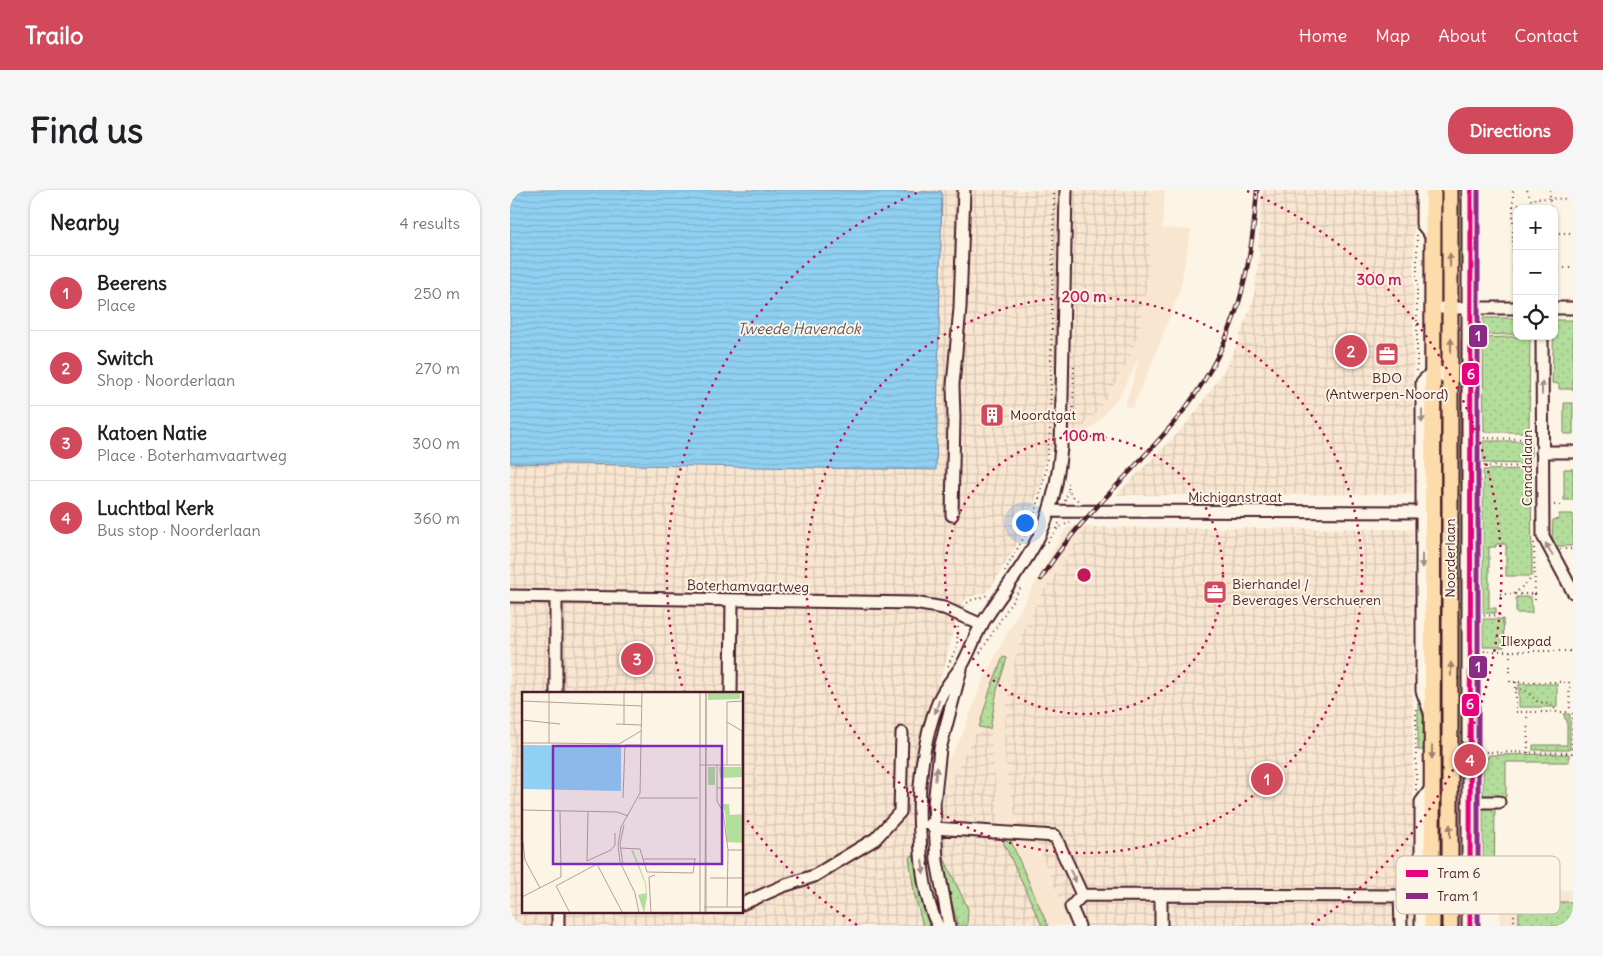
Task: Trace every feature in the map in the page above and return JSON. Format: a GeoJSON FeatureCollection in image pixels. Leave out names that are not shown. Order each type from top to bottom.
{"type":"FeatureCollection","features":[{"type":"Feature","properties":{"kind":"main road","name":"Noorderlaan"},"geometry":{"type":"LineString","coordinates":[[1429,856],[1432,786],[1433,190]]}},
{"type":"Feature","properties":{"kind":"main road","name":"Noorderlaan"},"geometry":{"type":"LineString","coordinates":[[1450,190],[1450,856]]}},
{"type":"Feature","properties":{"kind":"street"},"geometry":{"type":"LineString","coordinates":[[952,515],[953,385],[960,308],[964,190]]}},
{"type":"Feature","properties":{"kind":"street"},"geometry":{"type":"LineString","coordinates":[[938,926],[928,894],[920,844],[919,807],[922,768],[940,698],[962,665],[982,625],[1027,558],[1042,530],[1058,482],[1061,448],[1066,190]]}},
{"type":"Feature","properties":{"kind":"street","name":"Noorderlaan"},"geometry":{"type":"LineString","coordinates":[[1422,190],[1422,224],[1433,238]]}},
{"type":"Feature","properties":{"kind":"street"},"geometry":{"type":"LineString","coordinates":[[1468,190],[1468,856]]}},
{"type":"Feature","properties":{"kind":"street"},"geometry":{"type":"LineString","coordinates":[[1433,308],[1513,308]]}},
{"type":"Feature","properties":{"kind":"street"},"geometry":{"type":"LineString","coordinates":[[1558,308],[1573,308]]}},
{"type":"Feature","properties":{"kind":"street","name":"Canadalaan"},"geometry":{"type":"LineString","coordinates":[[1542,340],[1543,536],[1573,592]]}},
{"type":"Feature","properties":{"kind":"street"},"geometry":{"type":"LineString","coordinates":[[1433,371],[1439,372],[1451,382]]}},
{"type":"Feature","properties":{"kind":"street","name":"Noorderlaan"},"geometry":{"type":"LineString","coordinates":[[1432,717],[1422,691],[1422,382],[1433,371]]}},
{"type":"Feature","properties":{"kind":"street"},"geometry":{"type":"LineString","coordinates":[[1542,452],[1573,452]]}},
{"type":"Feature","properties":{"kind":"street","name":"Michiganstraat"},"geometry":{"type":"LineString","coordinates":[[1049,511],[1422,512]]}},
{"type":"Feature","properties":{"kind":"street","name":"Boterhamvaartweg"},"geometry":{"type":"LineString","coordinates":[[510,596],[914,603],[944,608],[982,625]]}},
{"type":"Feature","properties":{"kind":"street"},"geometry":{"type":"LineString","coordinates":[[556,597],[556,692]]}},
{"type":"Feature","properties":{"kind":"street"},"geometry":{"type":"LineString","coordinates":[[731,692],[732,601]]}},
{"type":"Feature","properties":{"kind":"street"},"geometry":{"type":"LineString","coordinates":[[949,926],[938,871],[934,828],[935,788],[940,749],[962,665]]}},
{"type":"Feature","properties":{"kind":"street"},"geometry":{"type":"LineString","coordinates":[[744,903],[783,886],[814,876],[875,839],[900,812],[902,733]]}},
{"type":"Feature","properties":{"kind":"street"},"geometry":{"type":"LineString","coordinates":[[922,768],[926,781],[924,818],[934,828],[1055,836],[1082,895]]}},
{"type":"Feature","properties":{"kind":"street","name":"Noorderlaan"},"geometry":{"type":"LineString","coordinates":[[1422,856],[1422,802],[1432,786]]}},
{"type":"Feature","properties":{"kind":"street"},"geometry":{"type":"LineString","coordinates":[[1478,802],[1499,802]]}},
{"type":"Feature","properties":{"kind":"street"},"geometry":{"type":"LineString","coordinates":[[920,844],[934,828]]}},
{"type":"Feature","properties":{"kind":"street"},"geometry":{"type":"LineString","coordinates":[[1079,926],[1071,907],[1082,895],[1396,896]]}},
{"type":"Feature","properties":{"kind":"street"},"geometry":{"type":"LineString","coordinates":[[1161,896],[1161,926]]}},
{"type":"Feature","properties":{"kind":"street"},"geometry":{"type":"LineString","coordinates":[[1427,921],[1468,920]]}},
{"type":"Feature","properties":{"kind":"path"},"geometry":{"type":"LineString","coordinates":[[1003,574],[1029,528],[1037,507],[1045,474],[1050,430],[1054,190]]}},
{"type":"Feature","properties":{"kind":"path"},"geometry":{"type":"LineString","coordinates":[[1513,190],[1513,250]]}},
{"type":"Feature","properties":{"kind":"path"},"geometry":{"type":"LineString","coordinates":[[1529,190],[1533,205]]}},
{"type":"Feature","properties":{"kind":"path"},"geometry":{"type":"LineString","coordinates":[[1550,190],[1550,205]]}},
{"type":"Feature","properties":{"kind":"path"},"geometry":{"type":"LineString","coordinates":[[1533,205],[1535,198],[1573,198]]}},
{"type":"Feature","properties":{"kind":"path"},"geometry":{"type":"LineString","coordinates":[[1513,204],[1533,205]]}},
{"type":"Feature","properties":{"kind":"path"},"geometry":{"type":"LineString","coordinates":[[1558,233],[1573,233]]}},
{"type":"Feature","properties":{"kind":"path"},"geometry":{"type":"LineString","coordinates":[[1558,268],[1573,268]]}},
{"type":"Feature","properties":{"kind":"path"},"geometry":{"type":"LineString","coordinates":[[1073,421],[1074,363]]}},
{"type":"Feature","properties":{"kind":"path"},"geometry":{"type":"LineString","coordinates":[[1479,438],[1542,439]]}},
{"type":"Feature","properties":{"kind":"path"},"geometry":{"type":"LineString","coordinates":[[1479,466],[1542,467]]}},
{"type":"Feature","properties":{"kind":"path"},"geometry":{"type":"LineString","coordinates":[[1068,482],[1068,490],[1073,497],[1084,502]]}},
{"type":"Feature","properties":{"kind":"path"},"geometry":{"type":"LineString","coordinates":[[1047,544],[1057,530],[1066,523],[1073,521]]}},
{"type":"Feature","properties":{"kind":"path"},"geometry":{"type":"LineString","coordinates":[[1534,536],[1535,601]]}},
{"type":"Feature","properties":{"kind":"path"},"geometry":{"type":"LineString","coordinates":[[1514,594],[1531,579]]}},
{"type":"Feature","properties":{"kind":"path"},"geometry":{"type":"LineString","coordinates":[[980,653],[1022,586]]}},
{"type":"Feature","properties":{"kind":"path"},"geometry":{"type":"LineString","coordinates":[[1500,594],[1535,594]]}},
{"type":"Feature","properties":{"kind":"path"},"geometry":{"type":"LineString","coordinates":[[947,670],[956,646],[956,631],[965,604],[989,595]]}},
{"type":"Feature","properties":{"kind":"path"},"geometry":{"type":"LineString","coordinates":[[1478,616],[1500,615]]}},
{"type":"Feature","properties":{"kind":"path","name":"Illexpad"},"geometry":{"type":"LineString","coordinates":[[1478,651],[1573,651]]}},
{"type":"Feature","properties":{"kind":"path"},"geometry":{"type":"LineString","coordinates":[[1478,748],[1485,752],[1572,752],[1570,682],[1510,682],[1510,651]]}},
{"type":"Feature","properties":{"kind":"path"},"geometry":{"type":"LineString","coordinates":[[1516,682],[1516,712],[1572,712]]}},
{"type":"Feature","properties":{"kind":"path"},"geometry":{"type":"LineString","coordinates":[[1516,689],[1525,690],[1538,702],[1549,703],[1558,712]]}},
{"type":"Feature","properties":{"kind":"path"},"geometry":{"type":"LineString","coordinates":[[1527,712],[1528,752]]}},
{"type":"Feature","properties":{"kind":"shaded area"},"geometry":{"type":"Polygon","coordinates":[[[804,190],[1150,190],[1149,262],[1143,312],[1138,334],[1126,365],[1101,407],[1087,423],[1076,434],[1046,454],[1041,484],[1024,532],[991,588],[984,593],[968,597],[963,602],[955,623],[944,669],[930,703],[919,756],[913,829],[917,872],[929,926],[510,926],[510,463],[936,469],[940,191],[804,190]]]}},
{"type":"Feature","properties":{"kind":"shaded area"},"geometry":{"type":"Polygon","coordinates":[[[1150,190],[1165,190],[1162,228],[1191,230],[1180,290],[1151,366],[1132,408],[1125,406],[1140,357],[1120,395],[1095,425],[1076,441],[1076,434],[1101,407],[1119,378],[1138,334],[1143,312],[1149,262],[1150,190]]]}},
{"type":"Feature","properties":{"kind":"shaded area"},"geometry":{"type":"Polygon","coordinates":[[[1262,190],[1414,190],[1413,494],[1116,495],[1178,433],[1196,412],[1225,369],[1236,347],[1254,297],[1260,251],[1258,250],[1262,190]]]}},
{"type":"Feature","properties":{"kind":"shaded area"},"geometry":{"type":"Polygon","coordinates":[[[1067,527],[1086,527],[1039,598],[1022,634],[1006,706],[1004,738],[1009,788],[1018,827],[1036,840],[1071,926],[1048,926],[1024,874],[1005,826],[1000,826],[996,789],[979,727],[941,799],[945,765],[961,737],[982,682],[1012,624],[1067,527]]]}},
{"type":"Feature","properties":{"kind":"shaded area"},"geometry":{"type":"Polygon","coordinates":[[[1086,527],[1413,529],[1413,856],[1396,856],[1396,914],[1413,914],[1413,926],[1071,926],[1036,841],[1023,839],[1018,827],[1005,760],[1006,706],[1015,659],[1022,634],[1039,598],[1086,527]]]}},
{"type":"Feature","properties":{"kind":"shaded area"},"geometry":{"type":"Polygon","coordinates":[[[979,727],[990,729],[1000,826],[1005,826],[1024,874],[1048,926],[958,926],[947,883],[939,813],[941,799],[979,727]]]}},
{"type":"Feature","properties":{"kind":"shaded area"},"geometry":{"type":"Polygon","coordinates":[[[1560,890],[1573,890],[1573,926],[1500,926],[1500,914],[1560,914],[1560,890]]]}},
{"type":"Feature","properties":{"kind":"green space"},"geometry":{"type":"Polygon","coordinates":[[[1456,190],[1463,190],[1463,267],[1456,267],[1456,190]]]}},
{"type":"Feature","properties":{"kind":"green space"},"geometry":{"type":"Polygon","coordinates":[[[1483,318],[1513,318],[1513,334],[1483,335],[1483,318]]]}},
{"type":"Feature","properties":{"kind":"green space"},"geometry":{"type":"Polygon","coordinates":[[[1558,320],[1573,320],[1573,389],[1559,389],[1559,384],[1552,383],[1553,340],[1558,340],[1558,320]]]}},
{"type":"Feature","properties":{"kind":"green space"},"geometry":{"type":"Polygon","coordinates":[[[1513,337],[1513,340],[1530,340],[1529,432],[1484,432],[1483,338],[1513,337]]]}},
{"type":"Feature","properties":{"kind":"green space"},"geometry":{"type":"Polygon","coordinates":[[[1461,339],[1463,339],[1463,747],[1456,747],[1456,492],[1460,483],[1461,339]]]}},
{"type":"Feature","properties":{"kind":"green space"},"geometry":{"type":"Polygon","coordinates":[[[1473,339],[1475,339],[1476,736],[1473,736],[1473,339]]]}},
{"type":"Feature","properties":{"kind":"green space"},"geometry":{"type":"Polygon","coordinates":[[[1440,384],[1441,485],[1445,490],[1445,750],[1438,750],[1440,384]]]}},
{"type":"Feature","properties":{"kind":"green space"},"geometry":{"type":"Polygon","coordinates":[[[1564,403],[1573,403],[1573,434],[1564,434],[1564,403]]]}},
{"type":"Feature","properties":{"kind":"green space"},"geometry":{"type":"Polygon","coordinates":[[[1483,441],[1531,441],[1531,464],[1483,463],[1483,441]]]}},
{"type":"Feature","properties":{"kind":"green space"},"geometry":{"type":"Polygon","coordinates":[[[1531,469],[1532,576],[1506,576],[1506,544],[1496,544],[1496,547],[1489,547],[1489,608],[1496,608],[1496,613],[1483,613],[1483,470],[1531,469]]]}},
{"type":"Feature","properties":{"kind":"green space"},"geometry":{"type":"Polygon","coordinates":[[[1564,469],[1573,469],[1573,500],[1564,500],[1564,469]]]}},
{"type":"Feature","properties":{"kind":"green space"},"geometry":{"type":"Polygon","coordinates":[[[1559,514],[1573,514],[1573,546],[1555,546],[1552,539],[1553,520],[1559,519],[1559,514]]]}},
{"type":"Feature","properties":{"kind":"green space"},"geometry":{"type":"Polygon","coordinates":[[[1516,597],[1531,597],[1532,613],[1516,613],[1516,597]]]}},
{"type":"Feature","properties":{"kind":"green space"},"geometry":{"type":"Polygon","coordinates":[[[1483,619],[1503,619],[1504,647],[1483,647],[1483,619]]]}},
{"type":"Feature","properties":{"kind":"green space"},"geometry":{"type":"Polygon","coordinates":[[[1003,657],[1007,658],[997,690],[990,729],[979,727],[990,690],[1003,657]]]}},
{"type":"Feature","properties":{"kind":"green space"},"geometry":{"type":"Polygon","coordinates":[[[1519,684],[1557,684],[1557,707],[1519,707],[1519,684]]]}},
{"type":"Feature","properties":{"kind":"green space"},"geometry":{"type":"Polygon","coordinates":[[[1418,703],[1427,726],[1426,750],[1418,750],[1418,703]]]}},
{"type":"Feature","properties":{"kind":"green space"},"geometry":{"type":"Polygon","coordinates":[[[1564,714],[1570,714],[1570,750],[1533,750],[1533,745],[1567,745],[1567,720],[1564,714]]]}},
{"type":"Feature","properties":{"kind":"green space"},"geometry":{"type":"Polygon","coordinates":[[[1569,754],[1569,762],[1506,762],[1506,797],[1483,796],[1483,758],[1488,758],[1489,755],[1569,754]]]}},
{"type":"Feature","properties":{"kind":"green space"},"geometry":{"type":"Polygon","coordinates":[[[1438,761],[1444,761],[1444,856],[1437,856],[1438,761]]]}},
{"type":"Feature","properties":{"kind":"green space"},"geometry":{"type":"Polygon","coordinates":[[[1455,761],[1459,761],[1459,856],[1456,856],[1455,761]]]}},
{"type":"Feature","properties":{"kind":"green space"},"geometry":{"type":"Polygon","coordinates":[[[1483,805],[1495,805],[1494,856],[1483,856],[1483,805]]]}},
{"type":"Feature","properties":{"kind":"green space"},"geometry":{"type":"Polygon","coordinates":[[[1002,839],[1010,839],[1048,926],[1042,926],[1002,839]]]}},
{"type":"Feature","properties":{"kind":"green space"},"geometry":{"type":"Polygon","coordinates":[[[914,855],[929,926],[923,926],[914,892],[909,857],[914,855]]]}},
{"type":"Feature","properties":{"kind":"green space"},"geometry":{"type":"Polygon","coordinates":[[[943,856],[968,909],[967,926],[958,926],[947,883],[943,856]]]}},
{"type":"Feature","properties":{"kind":"green space"},"geometry":{"type":"Polygon","coordinates":[[[1560,902],[1573,902],[1573,926],[1519,926],[1519,914],[1560,914],[1560,902]]]}},
{"type":"Feature","properties":{"kind":"water","name":"Tweede Havendok"},"geometry":{"type":"Polygon","coordinates":[[[510,190],[938,192],[940,190],[942,192],[936,470],[510,463],[510,190]]]}},
{"type":"Feature","properties":{"kind":"railway"},"geometry":{"type":"LineString","coordinates":[[1041,579],[1073,534],[1169,429],[1204,381],[1230,330],[1239,304],[1251,249],[1257,190]]}},
{"type":"Feature","properties":{"kind":"tram line","name":"6"},"geometry":{"type":"LineString","coordinates":[[1470,856],[1471,190]]}},
{"type":"Feature","properties":{"kind":"tram line","name":"1"},"geometry":{"type":"LineString","coordinates":[[1478,190],[1478,856]]}},
{"type":"Feature","properties":{"kind":"tram line","name":"6"},"geometry":{"type":"LineString","coordinates":[[1470,914],[1470,926]]}},
{"type":"Feature","properties":{"kind":"tram line","name":"1"},"geometry":{"type":"LineString","coordinates":[[1478,914],[1478,926]]}},
{"type":"Feature","properties":{"kind":"place","name":"Switch"},"geometry":{"type":"Point","coordinates":[1351,351]}},
{"type":"Feature","properties":{"kind":"place","name":"BDO (Antwerpen-Noord)"},"geometry":{"type":"Point","coordinates":[1387,354]}},
{"type":"Feature","properties":{"kind":"place","name":"Moordtgat"},"geometry":{"type":"Point","coordinates":[992,415]}},
{"type":"Feature","properties":{"kind":"place","name":"Bierhandel / Beverages Verschueren"},"geometry":{"type":"Point","coordinates":[1215,592]}},
{"type":"Feature","properties":{"kind":"place","name":"Katoen Natie"},"geometry":{"type":"Point","coordinates":[637,659]}},
{"type":"Feature","properties":{"kind":"place","name":"Luchtbal Kerk"},"geometry":{"type":"Point","coordinates":[1470,760]}},
{"type":"Feature","properties":{"kind":"place","name":"Beerens"},"geometry":{"type":"Point","coordinates":[1267,779]}}]}
